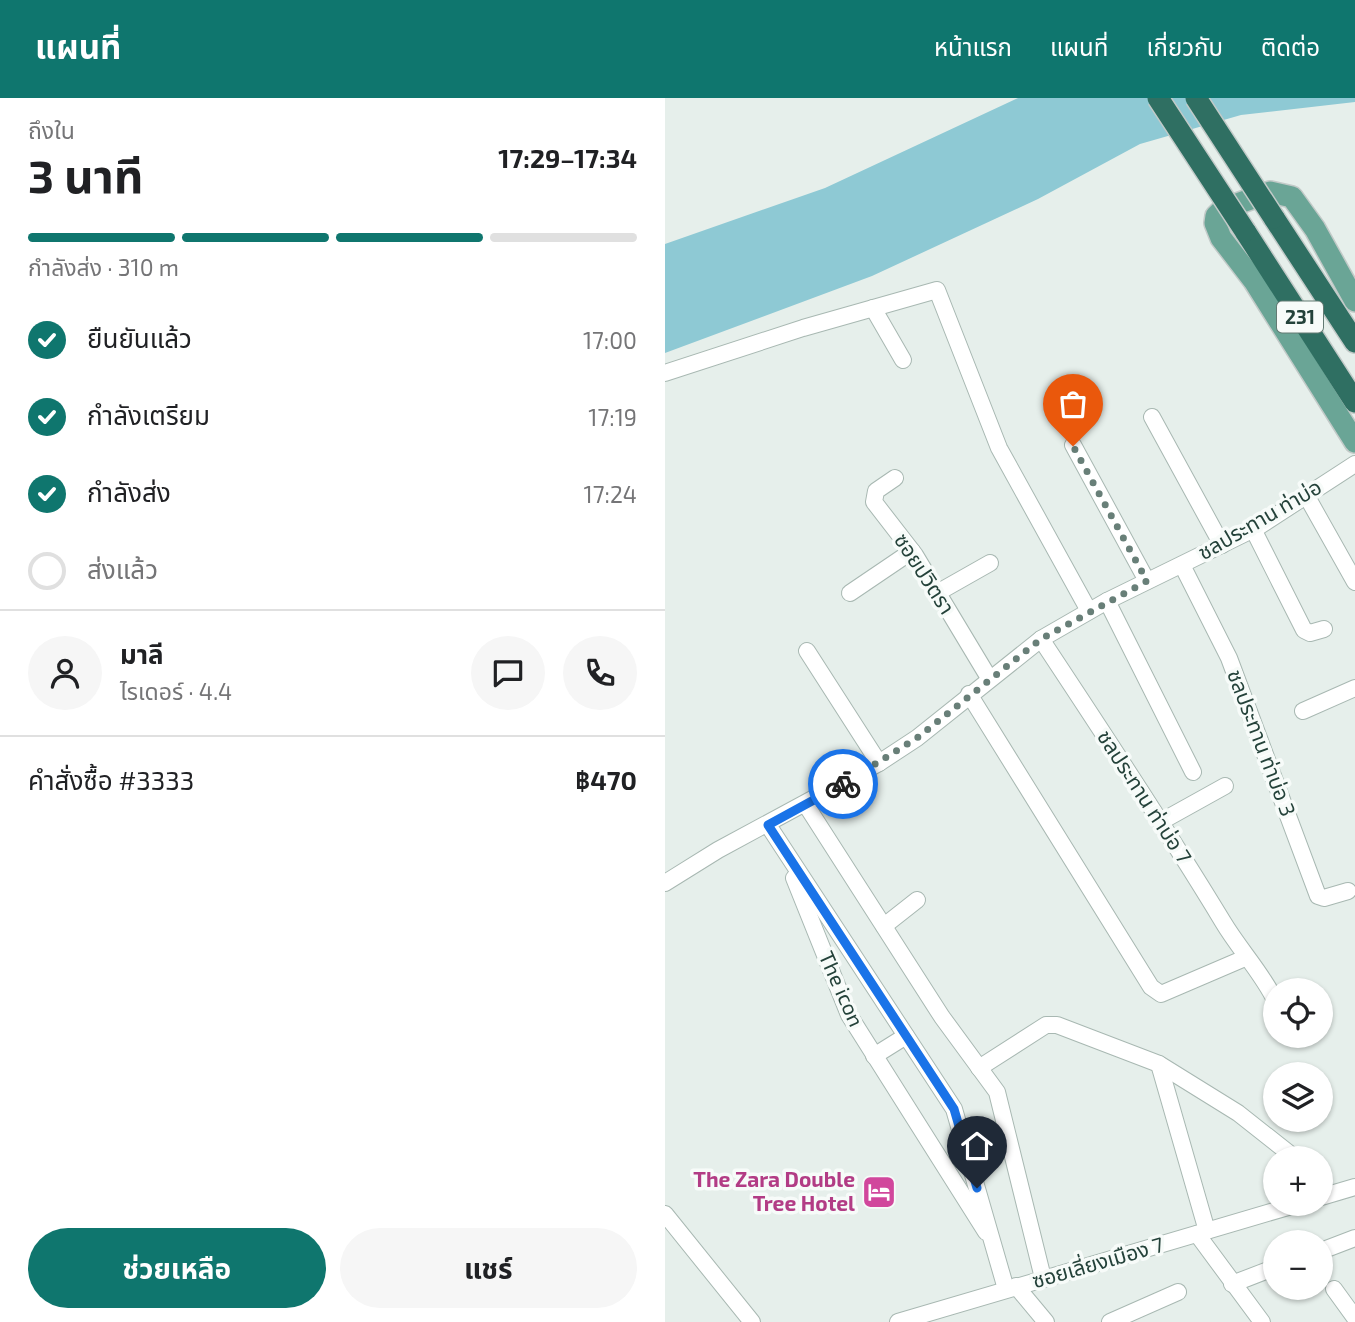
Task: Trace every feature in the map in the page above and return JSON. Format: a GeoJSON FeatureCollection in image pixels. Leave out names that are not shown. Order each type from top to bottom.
{"type":"FeatureCollection","features":[{"type":"Feature","properties":{"kind":"highway","name":"231"},"geometry":{"type":"LineString","coordinates":[[1158,98],[1355,402]]}},
{"type":"Feature","properties":{"kind":"highway","name":"231"},"geometry":{"type":"LineString","coordinates":[[1196,98],[1355,342]]}},
{"type":"Feature","properties":{"kind":"main road"},"geometry":{"type":"LineString","coordinates":[[1355,301],[1315,229],[1292,197],[1270,192],[1223,209],[1216,216],[1215,223],[1221,238],[1254,281],[1355,442]]}},
{"type":"Feature","properties":{"kind":"street"},"geometry":{"type":"LineString","coordinates":[[665,373],[937,290],[999,448],[1089,611]]}},
{"type":"Feature","properties":{"kind":"street"},"geometry":{"type":"LineString","coordinates":[[873,308],[903,360]]}},
{"type":"Feature","properties":{"kind":"street"},"geometry":{"type":"LineString","coordinates":[[1152,417],[1222,545]]}},
{"type":"Feature","properties":{"kind":"street"},"geometry":{"type":"LineString","coordinates":[[1073,446],[1147,581]]}},
{"type":"Feature","properties":{"kind":"street","name":"ชลประทาน ท่าบ่อ"},"geometry":{"type":"LineString","coordinates":[[665,883],[718,850],[806,805],[879,763],[917,738],[1041,639],[1107,601],[1253,529],[1355,464]]}},
{"type":"Feature","properties":{"kind":"street","name":"ซอยปวิตรา"},"geometry":{"type":"LineString","coordinates":[[895,478],[873,496],[912,551],[989,678]]}},
{"type":"Feature","properties":{"kind":"street"},"geometry":{"type":"LineString","coordinates":[[1306,495],[1355,582]]}},
{"type":"Feature","properties":{"kind":"street"},"geometry":{"type":"LineString","coordinates":[[1253,529],[1304,630],[1310,633],[1324,629]]}},
{"type":"Feature","properties":{"kind":"street"},"geometry":{"type":"LineString","coordinates":[[850,593],[912,551]]}},
{"type":"Feature","properties":{"kind":"street"},"geometry":{"type":"LineString","coordinates":[[937,593],[990,563]]}},
{"type":"Feature","properties":{"kind":"street","name":"ชลประทาน ท่าบ่อ 3"},"geometry":{"type":"LineString","coordinates":[[1182,565],[1229,658],[1318,896],[1324,898],[1348,891]]}},
{"type":"Feature","properties":{"kind":"street"},"geometry":{"type":"LineString","coordinates":[[1107,601],[1193,772]]}},
{"type":"Feature","properties":{"kind":"street","name":"ชลประทาน ท่าบ่อ 7"},"geometry":{"type":"LineString","coordinates":[[1041,639],[1162,821],[1245,957],[1263,980]]}},
{"type":"Feature","properties":{"kind":"street"},"geometry":{"type":"LineString","coordinates":[[807,651],[879,763]]}},
{"type":"Feature","properties":{"kind":"street"},"geometry":{"type":"LineString","coordinates":[[1303,711],[1355,688]]}},
{"type":"Feature","properties":{"kind":"street"},"geometry":{"type":"LineString","coordinates":[[969,694],[1151,987],[1161,994],[1245,957]]}},
{"type":"Feature","properties":{"kind":"street"},"geometry":{"type":"LineString","coordinates":[[1162,821],[1225,786]]}},
{"type":"Feature","properties":{"kind":"street"},"geometry":{"type":"LineString","coordinates":[[806,805],[884,926],[997,1092],[1042,1278]]}},
{"type":"Feature","properties":{"kind":"street","name":"The icon"},"geometry":{"type":"LineString","coordinates":[[768,825],[954,1109],[992,1241],[1011,1287]]}},
{"type":"Feature","properties":{"kind":"street","name":"The icon"},"geometry":{"type":"LineString","coordinates":[[779,843],[849,1015],[968,1208],[992,1241]]}},
{"type":"Feature","properties":{"kind":"street"},"geometry":{"type":"LineString","coordinates":[[884,926],[916,900]]}},
{"type":"Feature","properties":{"kind":"street"},"geometry":{"type":"LineString","coordinates":[[979,1068],[1051,1024],[1159,1064],[1238,1113],[1280,1146]]}},
{"type":"Feature","properties":{"kind":"street"},"geometry":{"type":"LineString","coordinates":[[874,1056],[906,1036]]}},
{"type":"Feature","properties":{"kind":"street"},"geometry":{"type":"LineString","coordinates":[[1159,1064],[1202,1233],[1232,1284],[1262,1322]]}},
{"type":"Feature","properties":{"kind":"street"},"geometry":{"type":"LineString","coordinates":[[1333,1192],[1355,1187]]}},
{"type":"Feature","properties":{"kind":"street"},"geometry":{"type":"LineString","coordinates":[[665,1214],[751,1322]]}},
{"type":"Feature","properties":{"kind":"street","name":"ซอยเลี่ยงเมือง 7"},"geometry":{"type":"LineString","coordinates":[[900,1322],[1263,1215]]}},
{"type":"Feature","properties":{"kind":"street"},"geometry":{"type":"LineString","coordinates":[[1333,1246],[1355,1238]]}},
{"type":"Feature","properties":{"kind":"street"},"geometry":{"type":"LineString","coordinates":[[1232,1284],[1263,1273]]}},
{"type":"Feature","properties":{"kind":"street"},"geometry":{"type":"LineString","coordinates":[[1011,1287],[1046,1322]]}},
{"type":"Feature","properties":{"kind":"street"},"geometry":{"type":"LineString","coordinates":[[1334,1289],[1355,1318]]}},
{"type":"Feature","properties":{"kind":"street"},"geometry":{"type":"LineString","coordinates":[[1110,1322],[1178,1292]]}},
{"type":"Feature","properties":{"kind":"water"},"geometry":{"type":"Polygon","coordinates":[[[1018,98],[1355,98],[1355,102],[1241,115],[1140,144],[1038,199],[872,276],[665,353],[665,244],[825,188],[1018,98]]]}},
{"type":"Feature","properties":{"kind":"way so far"},"geometry":{"type":"LineString","coordinates":[[843,784],[917,738],[1041,639],[1147,581],[1073,446]]}},
{"type":"Feature","properties":{"kind":"place","name":"The Zara Double Tree Hotel"},"geometry":{"type":"Point","coordinates":[879,1192]}},
{"type":"Feature","properties":{"kind":"route"},"geometry":{"type":"LineString","coordinates":[[843,784],[768,825],[954,1109],[977,1188]]}}]}
